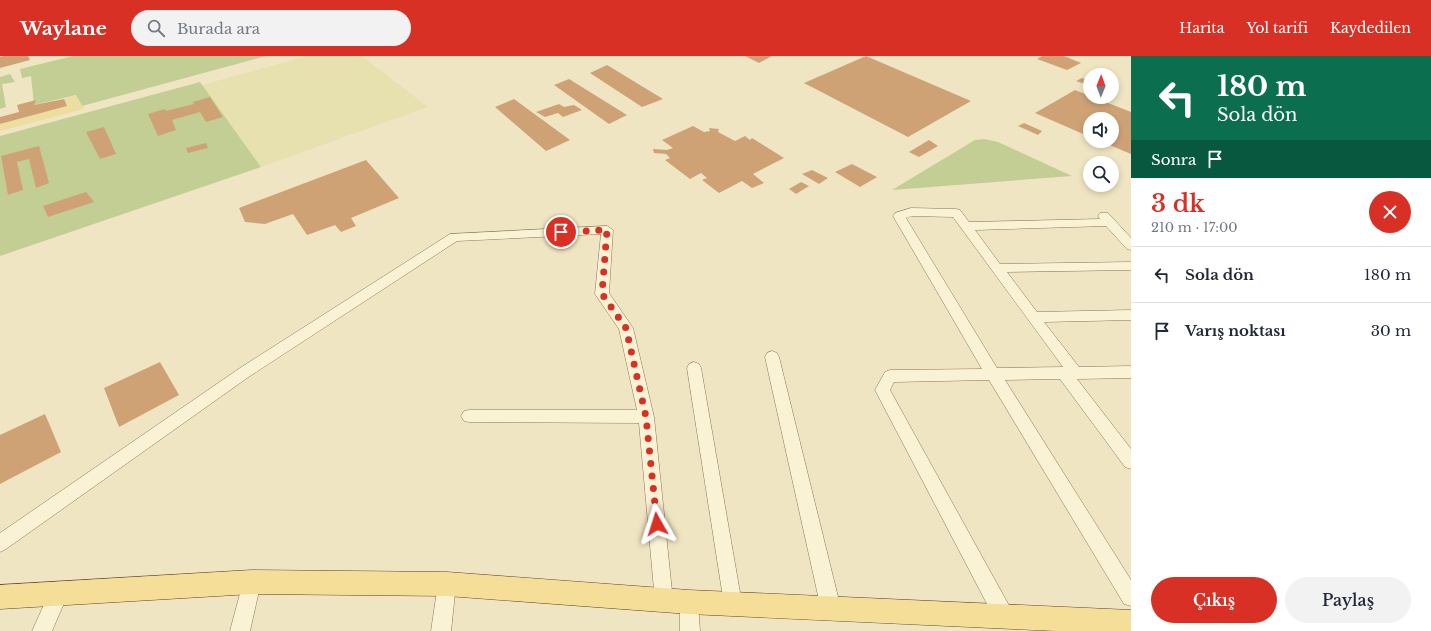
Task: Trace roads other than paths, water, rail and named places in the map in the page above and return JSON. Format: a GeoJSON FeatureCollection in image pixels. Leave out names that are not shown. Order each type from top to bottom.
{"type":"FeatureCollection","features":[{"type":"Feature","properties":{"kind":"main road"},"geometry":{"type":"LineString","coordinates":[[0,597],[252,582],[447,584],[664,601],[831,609],[1013,621],[1131,622]]}},
{"type":"Feature","properties":{"kind":"street"},"geometry":{"type":"LineString","coordinates":[[1131,462],[1070,373],[1034,317],[956,213],[911,212],[899,216],[993,374],[1131,597]]}},
{"type":"Feature","properties":{"kind":"street"},"geometry":{"type":"LineString","coordinates":[[966,226],[1106,219],[1131,246]]}},
{"type":"Feature","properties":{"kind":"street"},"geometry":{"type":"LineString","coordinates":[[0,543],[245,372],[454,237],[607,230],[602,294],[626,328],[646,417],[664,601]]}},
{"type":"Feature","properties":{"kind":"street"},"geometry":{"type":"LineString","coordinates":[[997,268],[1131,266]]}},
{"type":"Feature","properties":{"kind":"street"},"geometry":{"type":"LineString","coordinates":[[1034,317],[1131,315]]}},
{"type":"Feature","properties":{"kind":"street"},"geometry":{"type":"LineString","coordinates":[[772,357],[831,609]]}},
{"type":"Feature","properties":{"kind":"street"},"geometry":{"type":"LineString","coordinates":[[694,368],[733,604]]}},
{"type":"Feature","properties":{"kind":"street"},"geometry":{"type":"LineString","coordinates":[[1013,621],[882,390],[890,376],[1131,372]]}},
{"type":"Feature","properties":{"kind":"street"},"geometry":{"type":"LineString","coordinates":[[469,416],[646,417]]}},
{"type":"Feature","properties":{"kind":"street"},"geometry":{"type":"LineString","coordinates":[[240,631],[252,582]]}},
{"type":"Feature","properties":{"kind":"street"},"geometry":{"type":"LineString","coordinates":[[441,631],[447,584]]}},
{"type":"Feature","properties":{"kind":"street"},"geometry":{"type":"LineString","coordinates":[[42,631],[59,594]]}},
{"type":"Feature","properties":{"kind":"street"},"geometry":{"type":"LineString","coordinates":[[689,602],[690,631]]}}]}
